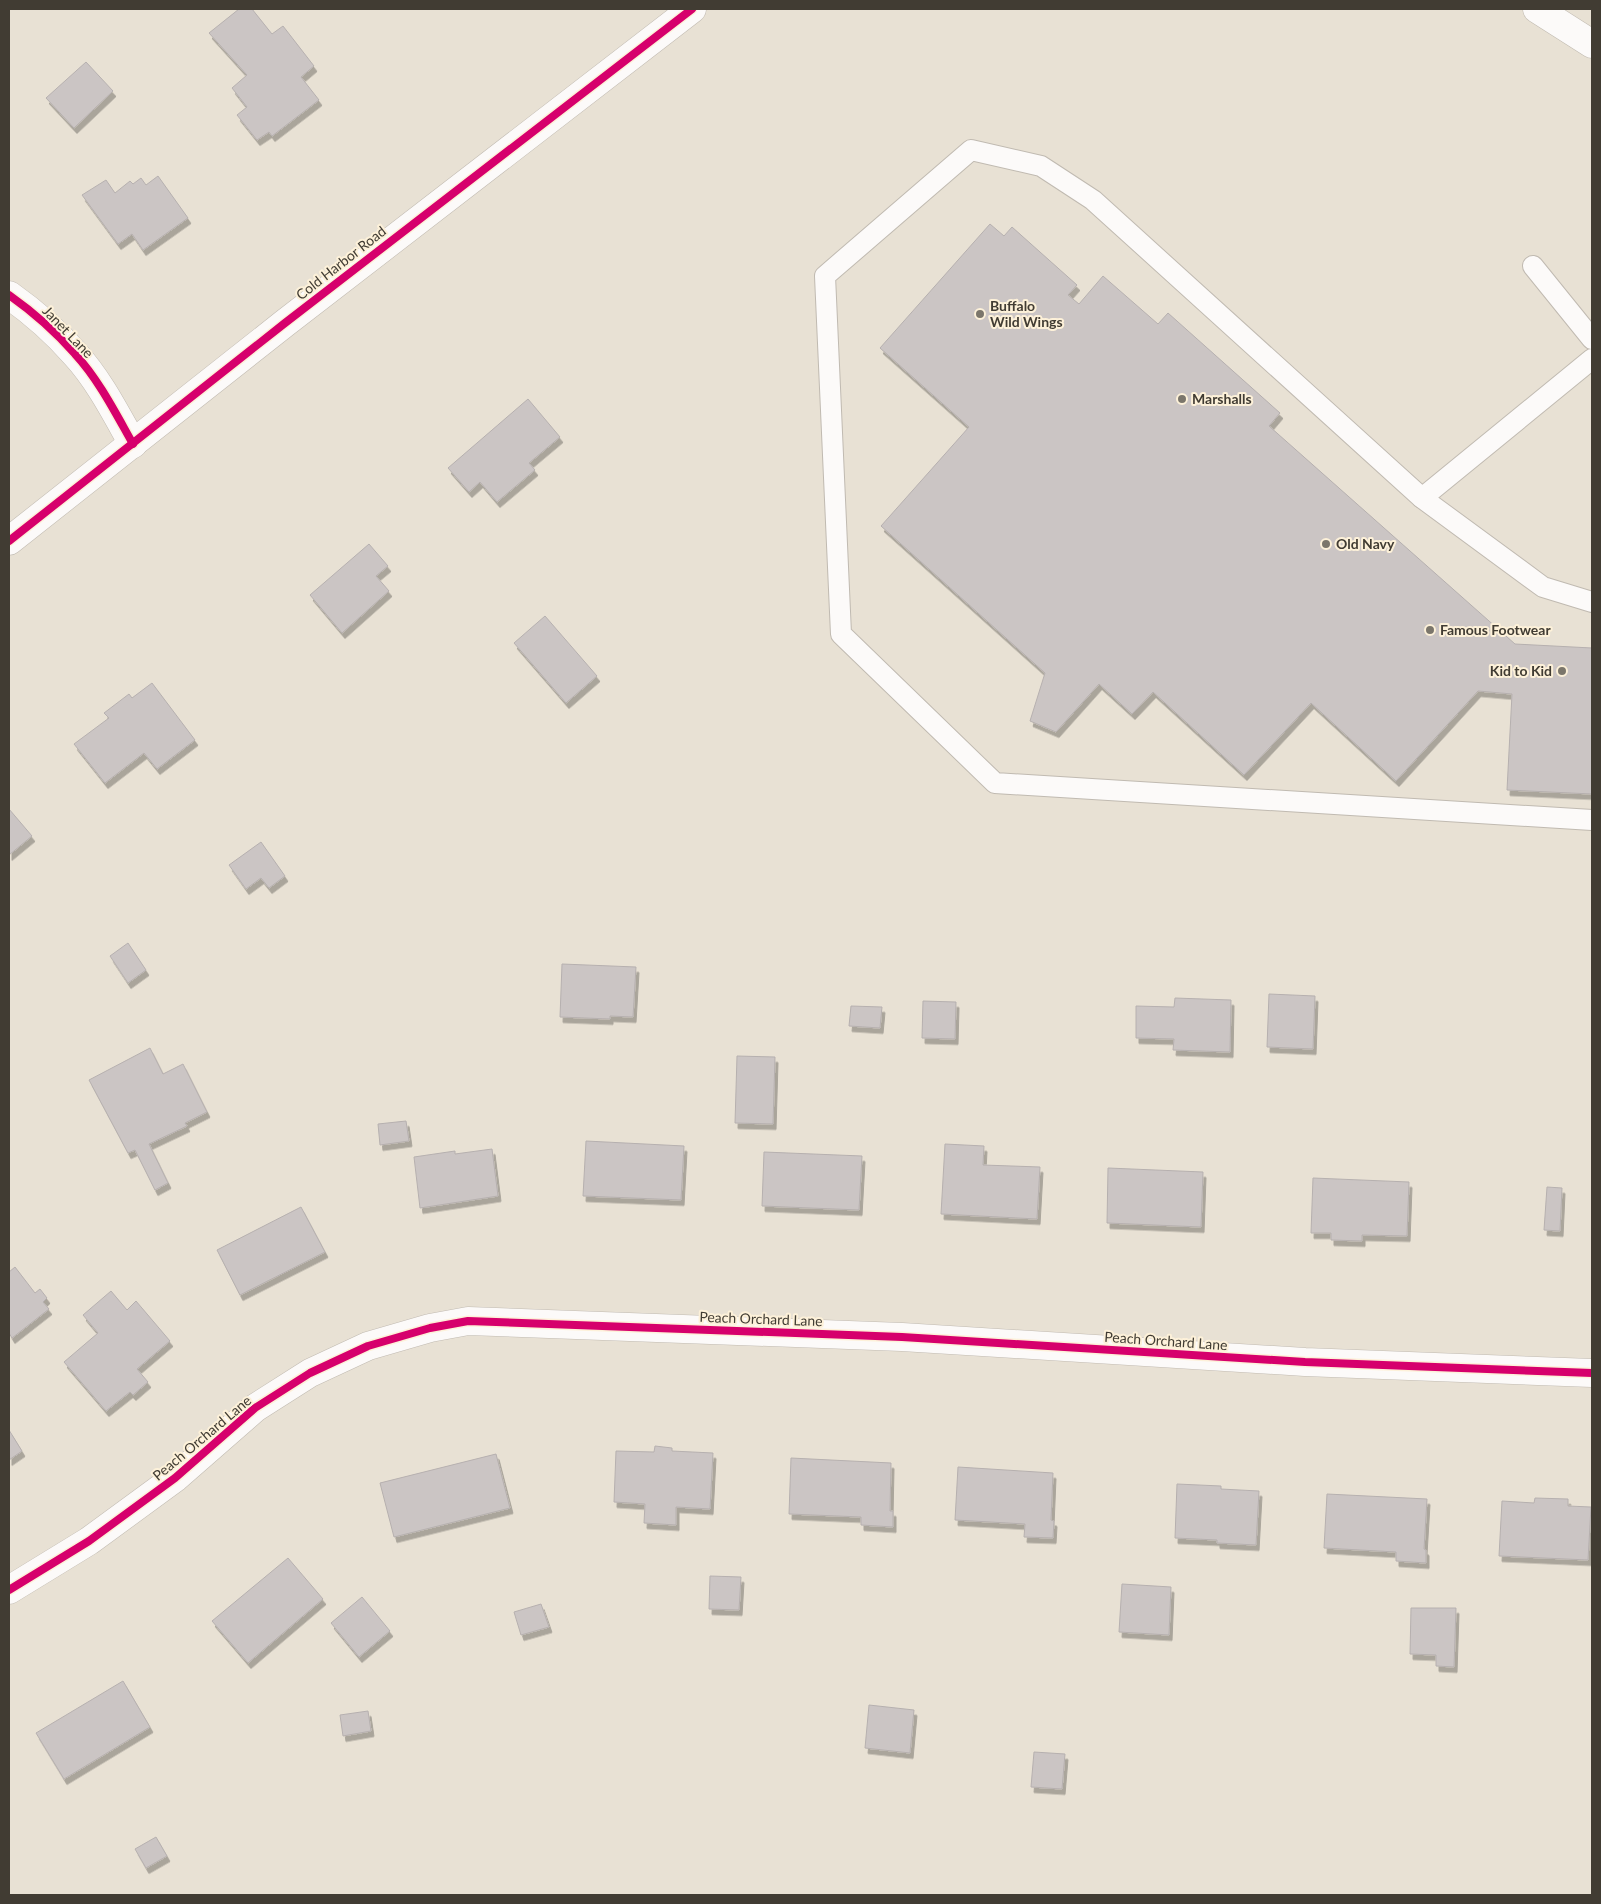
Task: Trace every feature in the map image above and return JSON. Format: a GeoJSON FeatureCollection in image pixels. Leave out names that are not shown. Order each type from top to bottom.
{"type":"FeatureCollection","features":[{"type":"Feature","properties":{"kind":"street","name":"Cold Harbor Road"},"geometry":{"type":"LineString","coordinates":[[9,541],[134,444],[292,317],[692,9]]}},
{"type":"Feature","properties":{"kind":"street"},"geometry":{"type":"LineString","coordinates":[[1537,9],[1592,44]]}},
{"type":"Feature","properties":{"kind":"street","name":"Janet Lane"},"geometry":{"type":"LineString","coordinates":[[9,295],[36,315],[76,355],[108,400],[134,444]]}},
{"type":"Feature","properties":{"kind":"street","name":"Peach Orchard Lane"},"geometry":{"type":"LineString","coordinates":[[9,1590],[97,1535],[175,1478],[255,1408],[310,1373],[368,1346],[430,1328],[468,1321],[902,1337],[1305,1362],[1592,1373]]}},
{"type":"Feature","properties":{"kind":"lane"},"geometry":{"type":"LineString","coordinates":[[1592,602],[1543,587],[1422,498],[1093,200],[1041,166],[971,150],[825,276],[841,634],[996,783],[1592,820]]}},
{"type":"Feature","properties":{"kind":"lane"},"geometry":{"type":"LineString","coordinates":[[1533,266],[1592,339]]}},
{"type":"Feature","properties":{"kind":"lane"},"geometry":{"type":"LineString","coordinates":[[1422,498],[1592,359]]}},
{"type":"Feature","properties":{"kind":"building"},"geometry":{"type":"Polygon","coordinates":[[[239,9],[252,9],[272,34],[283,26],[314,66],[301,77],[319,100],[272,136],[269,132],[257,140],[237,115],[247,107],[232,88],[247,75],[209,33],[239,9]]]}},
{"type":"Feature","properties":{"kind":"building"},"geometry":{"type":"Polygon","coordinates":[[[86,62],[113,91],[74,128],[46,98],[86,62]]]}},
{"type":"Feature","properties":{"kind":"building"},"geometry":{"type":"Polygon","coordinates":[[[158,176],[188,218],[143,250],[132,234],[118,244],[82,195],[106,180],[115,193],[130,181],[133,184],[141,178],[146,185],[158,176]]]}},
{"type":"Feature","properties":{"kind":"building"},"geometry":{"type":"Polygon","coordinates":[[[990,224],[1004,236],[1012,227],[1077,285],[1068,295],[1079,304],[1103,276],[1158,324],[1168,313],[1280,413],[1269,426],[1515,644],[1592,648],[1592,794],[1507,790],[1512,694],[1478,691],[1396,781],[1311,703],[1244,775],[1153,692],[1132,714],[1099,684],[1056,732],[1030,721],[1045,673],[881,526],[969,427],[880,348],[990,224]]]}},
{"type":"Feature","properties":{"kind":"building"},"geometry":{"type":"Polygon","coordinates":[[[528,399],[560,437],[529,463],[535,470],[497,502],[480,482],[469,492],[448,468],[528,399]]]}},
{"type":"Feature","properties":{"kind":"building"},"geometry":{"type":"Polygon","coordinates":[[[369,544],[388,566],[376,576],[389,591],[342,633],[310,595],[369,544]]]}},
{"type":"Feature","properties":{"kind":"building"},"geometry":{"type":"Polygon","coordinates":[[[545,616],[597,676],[566,703],[514,643],[545,616]]]}},
{"type":"Feature","properties":{"kind":"building"},"geometry":{"type":"Polygon","coordinates":[[[152,683],[195,740],[157,769],[144,753],[105,783],[74,744],[109,718],[104,713],[129,694],[132,698],[152,683]]]}},
{"type":"Feature","properties":{"kind":"building"},"geometry":{"type":"Polygon","coordinates":[[[9,809],[32,836],[9,855],[9,809]]]}},
{"type":"Feature","properties":{"kind":"building"},"geometry":{"type":"Polygon","coordinates":[[[261,842],[285,876],[269,888],[261,878],[246,889],[229,865],[261,842]]]}},
{"type":"Feature","properties":{"kind":"building"},"geometry":{"type":"Polygon","coordinates":[[[128,943],[146,970],[128,983],[110,956],[128,943]]]}},
{"type":"Feature","properties":{"kind":"building"},"geometry":{"type":"Polygon","coordinates":[[[562,964],[636,967],[633,1017],[610,1016],[610,1019],[560,1017],[562,964]]]}},
{"type":"Feature","properties":{"kind":"building"},"geometry":{"type":"Polygon","coordinates":[[[1269,994],[1315,996],[1313,1049],[1267,1047],[1269,994]]]}},
{"type":"Feature","properties":{"kind":"building"},"geometry":{"type":"Polygon","coordinates":[[[1175,998],[1231,1000],[1230,1052],[1173,1050],[1174,1039],[1136,1038],[1136,1006],[1174,1007],[1175,998]]]}},
{"type":"Feature","properties":{"kind":"building"},"geometry":{"type":"Polygon","coordinates":[[[923,1001],[956,1002],[955,1039],[922,1038],[923,1001]]]}},
{"type":"Feature","properties":{"kind":"building"},"geometry":{"type":"Polygon","coordinates":[[[851,1006],[882,1007],[880,1028],[849,1026],[851,1006]]]}},
{"type":"Feature","properties":{"kind":"building"},"geometry":{"type":"Polygon","coordinates":[[[150,1048],[163,1074],[183,1064],[207,1112],[185,1123],[187,1126],[149,1144],[168,1183],[155,1190],[135,1150],[128,1153],[89,1080],[150,1048]]]}},
{"type":"Feature","properties":{"kind":"building"},"geometry":{"type":"Polygon","coordinates":[[[737,1056],[775,1057],[773,1124],[735,1123],[737,1056]]]}},
{"type":"Feature","properties":{"kind":"building"},"geometry":{"type":"Polygon","coordinates":[[[406,1121],[409,1141],[380,1145],[378,1124],[406,1121]]]}},
{"type":"Feature","properties":{"kind":"building"},"geometry":{"type":"Polygon","coordinates":[[[586,1141],[684,1146],[681,1200],[583,1196],[586,1141]]]}},
{"type":"Feature","properties":{"kind":"building"},"geometry":{"type":"Polygon","coordinates":[[[945,1144],[984,1146],[983,1165],[1040,1167],[1037,1219],[941,1214],[945,1144]]]}},
{"type":"Feature","properties":{"kind":"building"},"geometry":{"type":"Polygon","coordinates":[[[492,1149],[498,1196],[420,1208],[414,1157],[455,1151],[455,1154],[492,1149]]]}},
{"type":"Feature","properties":{"kind":"building"},"geometry":{"type":"Polygon","coordinates":[[[764,1152],[862,1156],[859,1210],[762,1206],[764,1152]]]}},
{"type":"Feature","properties":{"kind":"building"},"geometry":{"type":"Polygon","coordinates":[[[1108,1168],[1203,1172],[1201,1227],[1107,1223],[1108,1168]]]}},
{"type":"Feature","properties":{"kind":"building"},"geometry":{"type":"Polygon","coordinates":[[[1313,1178],[1409,1182],[1407,1236],[1362,1235],[1362,1241],[1331,1240],[1331,1233],[1311,1233],[1313,1178]]]}},
{"type":"Feature","properties":{"kind":"building"},"geometry":{"type":"Polygon","coordinates":[[[1547,1187],[1562,1188],[1560,1231],[1544,1230],[1547,1187]]]}},
{"type":"Feature","properties":{"kind":"building"},"geometry":{"type":"Polygon","coordinates":[[[301,1207],[325,1252],[240,1295],[217,1250],[301,1207]]]}},
{"type":"Feature","properties":{"kind":"building"},"geometry":{"type":"Polygon","coordinates":[[[15,1267],[35,1293],[40,1289],[47,1298],[43,1302],[49,1309],[12,1338],[9,1333],[9,1272],[15,1267]]]}},
{"type":"Feature","properties":{"kind":"building"},"geometry":{"type":"Polygon","coordinates":[[[111,1291],[127,1310],[136,1301],[170,1341],[137,1369],[148,1382],[133,1395],[130,1392],[106,1411],[64,1362],[98,1333],[83,1315],[111,1291]]]}},
{"type":"Feature","properties":{"kind":"building"},"geometry":{"type":"Polygon","coordinates":[[[9,1430],[22,1451],[9,1460],[9,1430]]]}},
{"type":"Feature","properties":{"kind":"building"},"geometry":{"type":"Polygon","coordinates":[[[655,1446],[672,1448],[672,1451],[713,1453],[710,1509],[676,1507],[676,1525],[644,1523],[645,1504],[614,1502],[616,1451],[654,1452],[655,1446]]]}},
{"type":"Feature","properties":{"kind":"building"},"geometry":{"type":"Polygon","coordinates":[[[496,1454],[510,1508],[394,1537],[380,1483],[496,1454]]]}},
{"type":"Feature","properties":{"kind":"building"},"geometry":{"type":"Polygon","coordinates":[[[791,1458],[891,1463],[890,1511],[893,1511],[893,1527],[861,1525],[861,1517],[789,1514],[791,1458]]]}},
{"type":"Feature","properties":{"kind":"building"},"geometry":{"type":"Polygon","coordinates":[[[958,1467],[1053,1473],[1051,1520],[1054,1521],[1053,1538],[1024,1537],[1025,1524],[955,1520],[958,1467]]]}},
{"type":"Feature","properties":{"kind":"building"},"geometry":{"type":"Polygon","coordinates":[[[1177,1484],[1221,1486],[1221,1489],[1259,1491],[1256,1545],[1217,1543],[1217,1540],[1175,1538],[1177,1484]]]}},
{"type":"Feature","properties":{"kind":"building"},"geometry":{"type":"Polygon","coordinates":[[[1327,1494],[1427,1499],[1424,1549],[1426,1550],[1426,1563],[1396,1561],[1396,1552],[1324,1548],[1327,1494]]]}},
{"type":"Feature","properties":{"kind":"building"},"geometry":{"type":"Polygon","coordinates":[[[1535,1498],[1568,1499],[1568,1506],[1591,1507],[1588,1560],[1499,1556],[1502,1501],[1534,1503],[1535,1498]]]}},
{"type":"Feature","properties":{"kind":"building"},"geometry":{"type":"Polygon","coordinates":[[[288,1558],[323,1599],[248,1663],[212,1621],[288,1558]]]}},
{"type":"Feature","properties":{"kind":"building"},"geometry":{"type":"Polygon","coordinates":[[[710,1576],[741,1577],[739,1610],[709,1609],[710,1576]]]}},
{"type":"Feature","properties":{"kind":"building"},"geometry":{"type":"Polygon","coordinates":[[[1122,1584],[1171,1587],[1169,1635],[1119,1632],[1122,1584]]]}},
{"type":"Feature","properties":{"kind":"building"},"geometry":{"type":"Polygon","coordinates":[[[362,1597],[390,1631],[359,1657],[331,1623],[362,1597]]]}},
{"type":"Feature","properties":{"kind":"building"},"geometry":{"type":"Polygon","coordinates":[[[541,1604],[549,1627],[521,1635],[514,1612],[541,1604]]]}},
{"type":"Feature","properties":{"kind":"building"},"geometry":{"type":"Polygon","coordinates":[[[1411,1608],[1456,1608],[1454,1667],[1436,1666],[1436,1655],[1410,1654],[1411,1608]]]}},
{"type":"Feature","properties":{"kind":"building"},"geometry":{"type":"Polygon","coordinates":[[[123,1681],[150,1727],[64,1779],[36,1733],[123,1681]]]}},
{"type":"Feature","properties":{"kind":"building"},"geometry":{"type":"Polygon","coordinates":[[[869,1705],[914,1710],[910,1753],[865,1748],[869,1705]]]}},
{"type":"Feature","properties":{"kind":"building"},"geometry":{"type":"Polygon","coordinates":[[[368,1711],[371,1731],[343,1736],[340,1715],[368,1711]]]}},
{"type":"Feature","properties":{"kind":"building"},"geometry":{"type":"Polygon","coordinates":[[[1034,1752],[1065,1754],[1062,1789],[1031,1787],[1034,1752]]]}},
{"type":"Feature","properties":{"kind":"building"},"geometry":{"type":"Polygon","coordinates":[[[156,1837],[167,1856],[146,1868],[135,1849],[156,1837]]]}},
{"type":"Feature","properties":{"kind":"cycle path"},"geometry":{"type":"LineString","coordinates":[[9,541],[285,323],[692,9]]}},
{"type":"Feature","properties":{"kind":"cycle path"},"geometry":{"type":"LineString","coordinates":[[9,295],[52,330],[84,364],[107,398],[133,444]]}},
{"type":"Feature","properties":{"kind":"cycle path"},"geometry":{"type":"LineString","coordinates":[[9,1590],[89,1541],[175,1478],[255,1408],[310,1373],[368,1346],[430,1328],[468,1321],[902,1337],[1305,1362],[1592,1373]]}},
{"type":"Feature","properties":{"kind":"place","name":"Buffalo Wild Wings"},"geometry":{"type":"Point","coordinates":[980,314]}},
{"type":"Feature","properties":{"kind":"place","name":"Marshalls"},"geometry":{"type":"Point","coordinates":[1182,399]}},
{"type":"Feature","properties":{"kind":"place","name":"Old Navy"},"geometry":{"type":"Point","coordinates":[1326,544]}},
{"type":"Feature","properties":{"kind":"place","name":"Famous Footwear"},"geometry":{"type":"Point","coordinates":[1430,630]}},
{"type":"Feature","properties":{"kind":"place","name":"Kid to Kid"},"geometry":{"type":"Point","coordinates":[1562,671]}}]}
